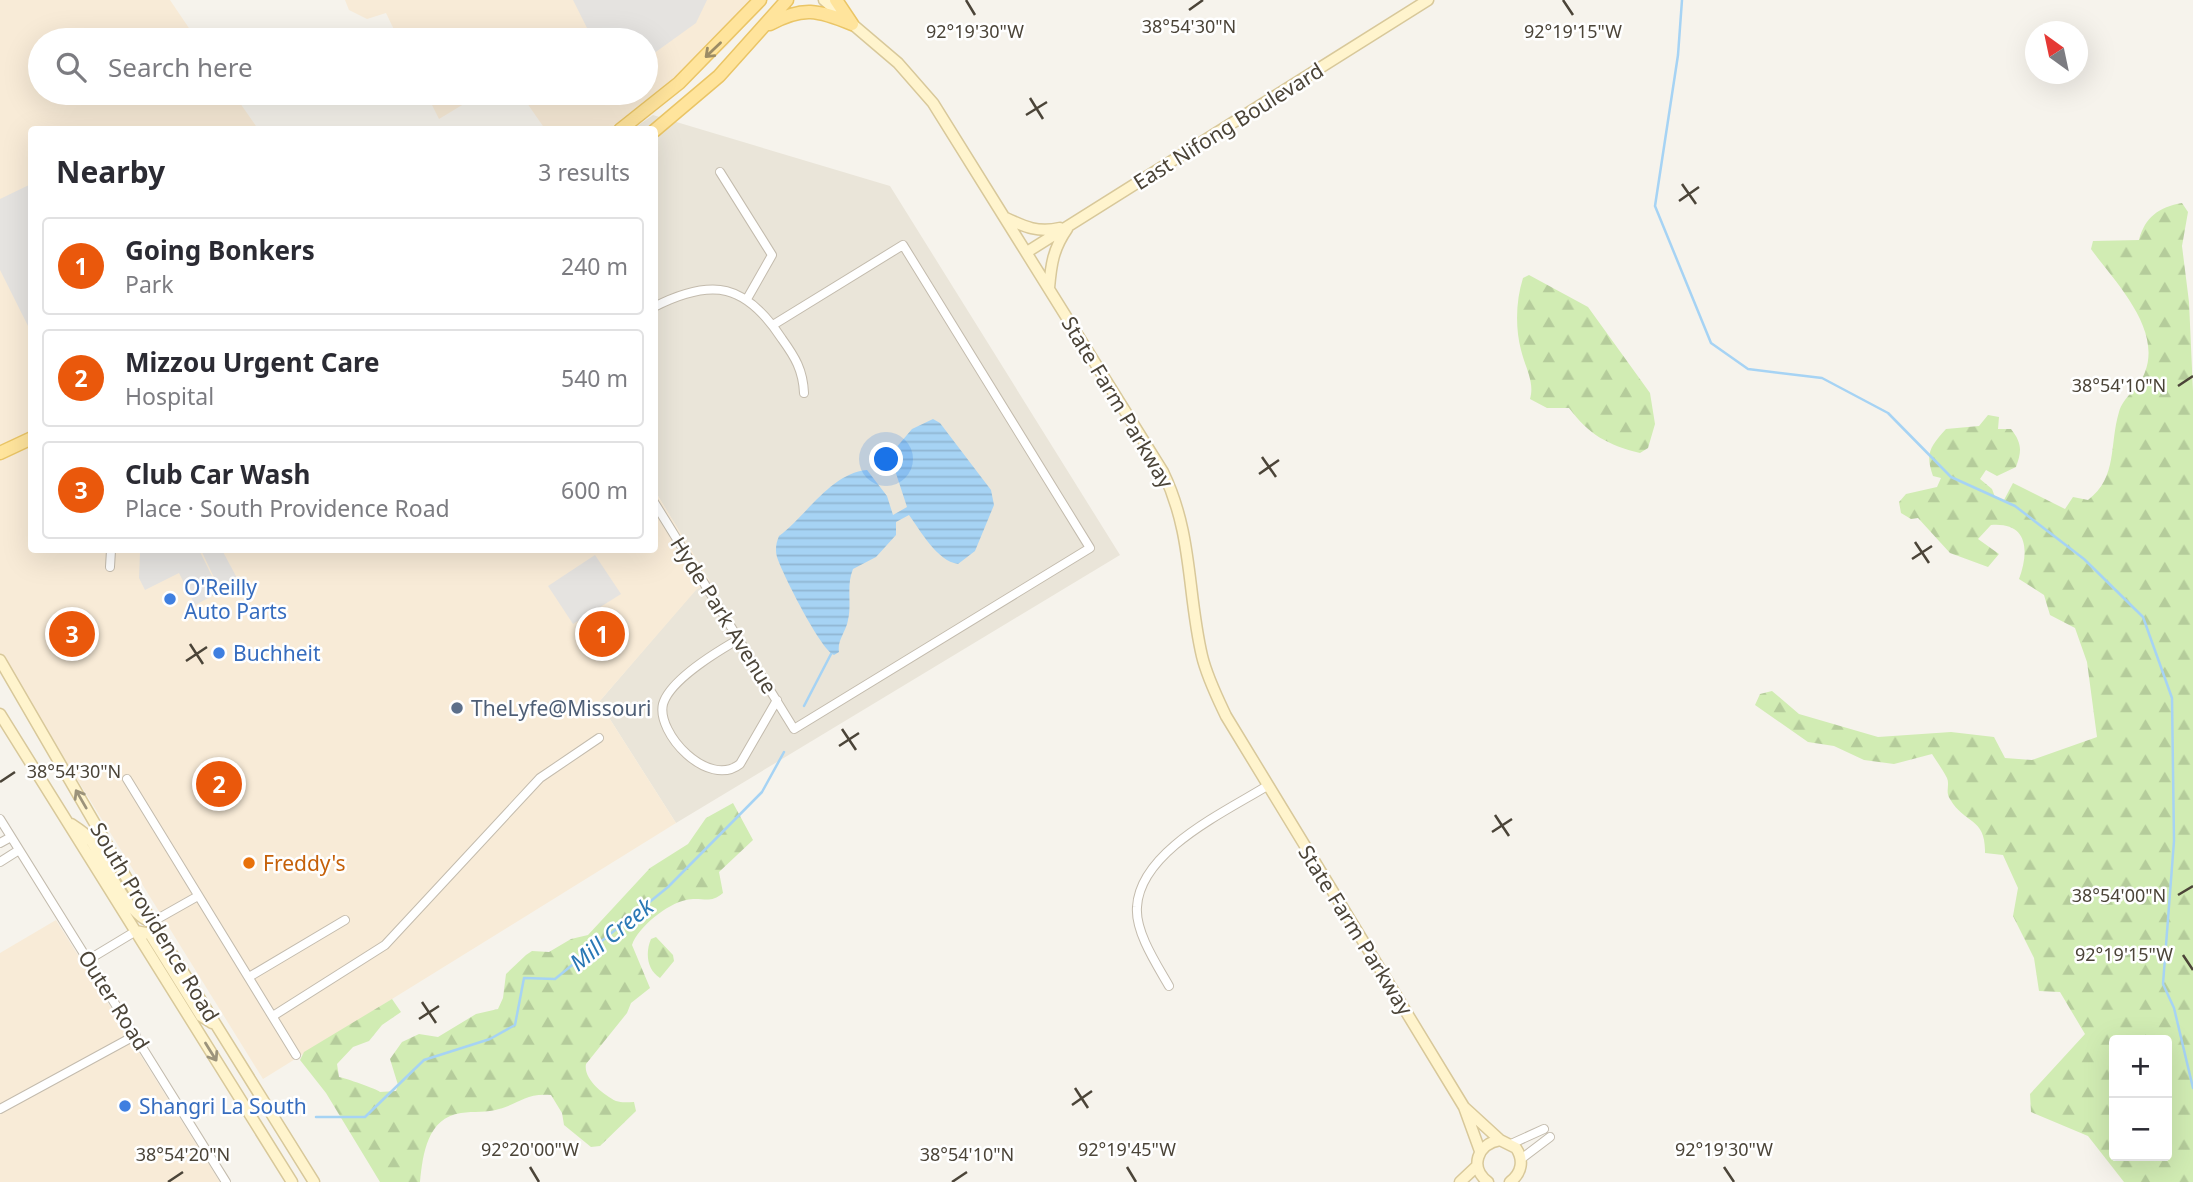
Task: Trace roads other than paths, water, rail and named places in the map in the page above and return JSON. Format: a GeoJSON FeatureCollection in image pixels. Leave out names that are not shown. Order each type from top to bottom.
{"type":"FeatureCollection","features":[{"type":"Feature","properties":{"kind":"main road"},"geometry":{"type":"LineString","coordinates":[[658,128],[719,76],[787,0]]}},
{"type":"Feature","properties":{"kind":"main road"},"geometry":{"type":"LineString","coordinates":[[836,0],[852,24]]}},
{"type":"Feature","properties":{"kind":"main road"},"geometry":{"type":"LineString","coordinates":[[658,100],[679,83],[759,1]]}},
{"type":"Feature","properties":{"kind":"main road"},"geometry":{"type":"LineString","coordinates":[[765,27],[797,12],[810,11],[852,24]]}},
{"type":"Feature","properties":{"kind":"main road"},"geometry":{"type":"LineString","coordinates":[[625,126],[651,105]]}},
{"type":"Feature","properties":{"kind":"main road"},"geometry":{"type":"LineString","coordinates":[[0,453],[28,440]]}},
{"type":"Feature","properties":{"kind":"street","name":"State Farm Parkway"},"geometry":{"type":"LineString","coordinates":[[824,0],[898,63],[933,103],[1163,472],[1177,502],[1186,538],[1202,656],[1226,716],[1464,1107],[1480,1151]]}},
{"type":"Feature","properties":{"kind":"street","name":"East Nifong Boulevard"},"geometry":{"type":"LineString","coordinates":[[1027,252],[1428,0]]}},
{"type":"Feature","properties":{"kind":"street"},"geometry":{"type":"LineString","coordinates":[[720,172],[772,255],[747,299]]}},
{"type":"Feature","properties":{"kind":"street"},"geometry":{"type":"LineString","coordinates":[[1005,217],[1044,232],[1069,226]]}},
{"type":"Feature","properties":{"kind":"street"},"geometry":{"type":"LineString","coordinates":[[1049,288],[1052,257],[1069,226]]}},
{"type":"Feature","properties":{"kind":"street","name":"Hyde Park Avenue"},"geometry":{"type":"LineString","coordinates":[[658,508],[794,729],[1090,548],[903,245],[774,325]]}},
{"type":"Feature","properties":{"kind":"street"},"geometry":{"type":"LineString","coordinates":[[658,305],[683,293],[714,289],[747,299],[765,312],[774,325],[803,373],[804,393]]}},
{"type":"Feature","properties":{"kind":"street"},"geometry":{"type":"LineString","coordinates":[[110,567],[111,553]]}},
{"type":"Feature","properties":{"kind":"street"},"geometry":{"type":"LineString","coordinates":[[739,639],[699,662],[664,702],[662,719],[673,737],[706,769],[721,773],[740,764],[776,700]]}},
{"type":"Feature","properties":{"kind":"street","name":"South Providence Road"},"geometry":{"type":"LineString","coordinates":[[0,660],[152,922],[314,1182]]}},
{"type":"Feature","properties":{"kind":"street","name":"South Providence Road"},"geometry":{"type":"LineString","coordinates":[[0,714],[292,1182]]}},
{"type":"Feature","properties":{"kind":"street"},"geometry":{"type":"LineString","coordinates":[[273,1016],[385,945],[540,778],[599,738]]}},
{"type":"Feature","properties":{"kind":"street"},"geometry":{"type":"LineString","coordinates":[[127,779],[296,1055]]}},
{"type":"Feature","properties":{"kind":"street"},"geometry":{"type":"LineString","coordinates":[[1168,986],[1147,947],[1137,907],[1145,880],[1161,857],[1186,836],[1267,786]]}},
{"type":"Feature","properties":{"kind":"street","name":"Outer Road"},"geometry":{"type":"LineString","coordinates":[[0,820],[226,1182]]}},
{"type":"Feature","properties":{"kind":"street"},"geometry":{"type":"LineString","coordinates":[[67,821],[87,835],[132,907],[145,920],[152,922],[198,896]]}},
{"type":"Feature","properties":{"kind":"street"},"geometry":{"type":"LineString","coordinates":[[0,843],[11,836]]}},
{"type":"Feature","properties":{"kind":"street"},"geometry":{"type":"LineString","coordinates":[[0,862],[19,850]]}},
{"type":"Feature","properties":{"kind":"street"},"geometry":{"type":"LineString","coordinates":[[249,977],[345,920]]}},
{"type":"Feature","properties":{"kind":"street"},"geometry":{"type":"LineString","coordinates":[[88,960],[136,931],[149,934],[201,1016],[217,1026]]}},
{"type":"Feature","properties":{"kind":"street"},"geometry":{"type":"LineString","coordinates":[[0,1109],[136,1035]]}},
{"type":"Feature","properties":{"kind":"street","name":"State Farm Parkway"},"geometry":{"type":"LineString","coordinates":[[1464,1107],[1521,1159]]}},
{"type":"Feature","properties":{"kind":"street"},"geometry":{"type":"LineString","coordinates":[[1460,1182],[1477,1166],[1480,1151],[1492,1142],[1547,1133],[1521,1159],[1516,1179]]}},
{"type":"Feature","properties":{"kind":"street"},"geometry":{"type":"LineString","coordinates":[[1477,1166],[1488,1182]]}},
{"type":"Feature","properties":{"kind":"water"},"geometry":{"type":"Polygon","coordinates":[[[933,419],[940,423],[991,490],[994,505],[975,551],[958,564],[950,562],[936,551],[909,515],[896,522],[896,535],[876,557],[853,569],[848,620],[839,644],[839,652],[834,655],[820,640],[787,579],[776,554],[779,536],[830,487],[854,473],[867,470],[887,496],[893,515],[907,507],[890,455],[912,429],[933,419]]]}},
{"type":"Feature","properties":{"kind":"waterway"},"geometry":{"type":"LineString","coordinates":[[1682,0],[1678,55],[1655,206],[1711,343],[1748,369],[1822,378],[1888,413],[1951,477],[2015,506],[2084,559],[2143,617],[2172,698],[2174,841],[2163,984],[2174,1008],[2193,1088]]}},
{"type":"Feature","properties":{"kind":"waterway","name":"Mill Creek"},"geometry":{"type":"LineString","coordinates":[[804,706],[831,654]]}},
{"type":"Feature","properties":{"kind":"waterway","name":"Mill Creek"},"geometry":{"type":"LineString","coordinates":[[316,1117],[365,1117],[424,1060],[490,1039],[515,1025],[524,978],[555,979],[668,887],[762,792],[784,752]]}},
{"type":"Feature","properties":{"kind":"place","name":"O'Reilly Auto Parts"},"geometry":{"type":"Point","coordinates":[170,599]}},
{"type":"Feature","properties":{"kind":"place","name":"Club Car Wash"},"geometry":{"type":"Point","coordinates":[72,634]}},
{"type":"Feature","properties":{"kind":"place","name":"Going Bonkers"},"geometry":{"type":"Point","coordinates":[602,634]}},
{"type":"Feature","properties":{"kind":"place","name":"Buchheit"},"geometry":{"type":"Point","coordinates":[219,653]}},
{"type":"Feature","properties":{"kind":"place","name":"TheLyfe@Missouri"},"geometry":{"type":"Point","coordinates":[457,708]}},
{"type":"Feature","properties":{"kind":"place","name":"Mizzou Urgent Care"},"geometry":{"type":"Point","coordinates":[219,784]}},
{"type":"Feature","properties":{"kind":"place","name":"Freddy's"},"geometry":{"type":"Point","coordinates":[249,863]}},
{"type":"Feature","properties":{"kind":"place","name":"Shangri La South"},"geometry":{"type":"Point","coordinates":[125,1106]}}]}
